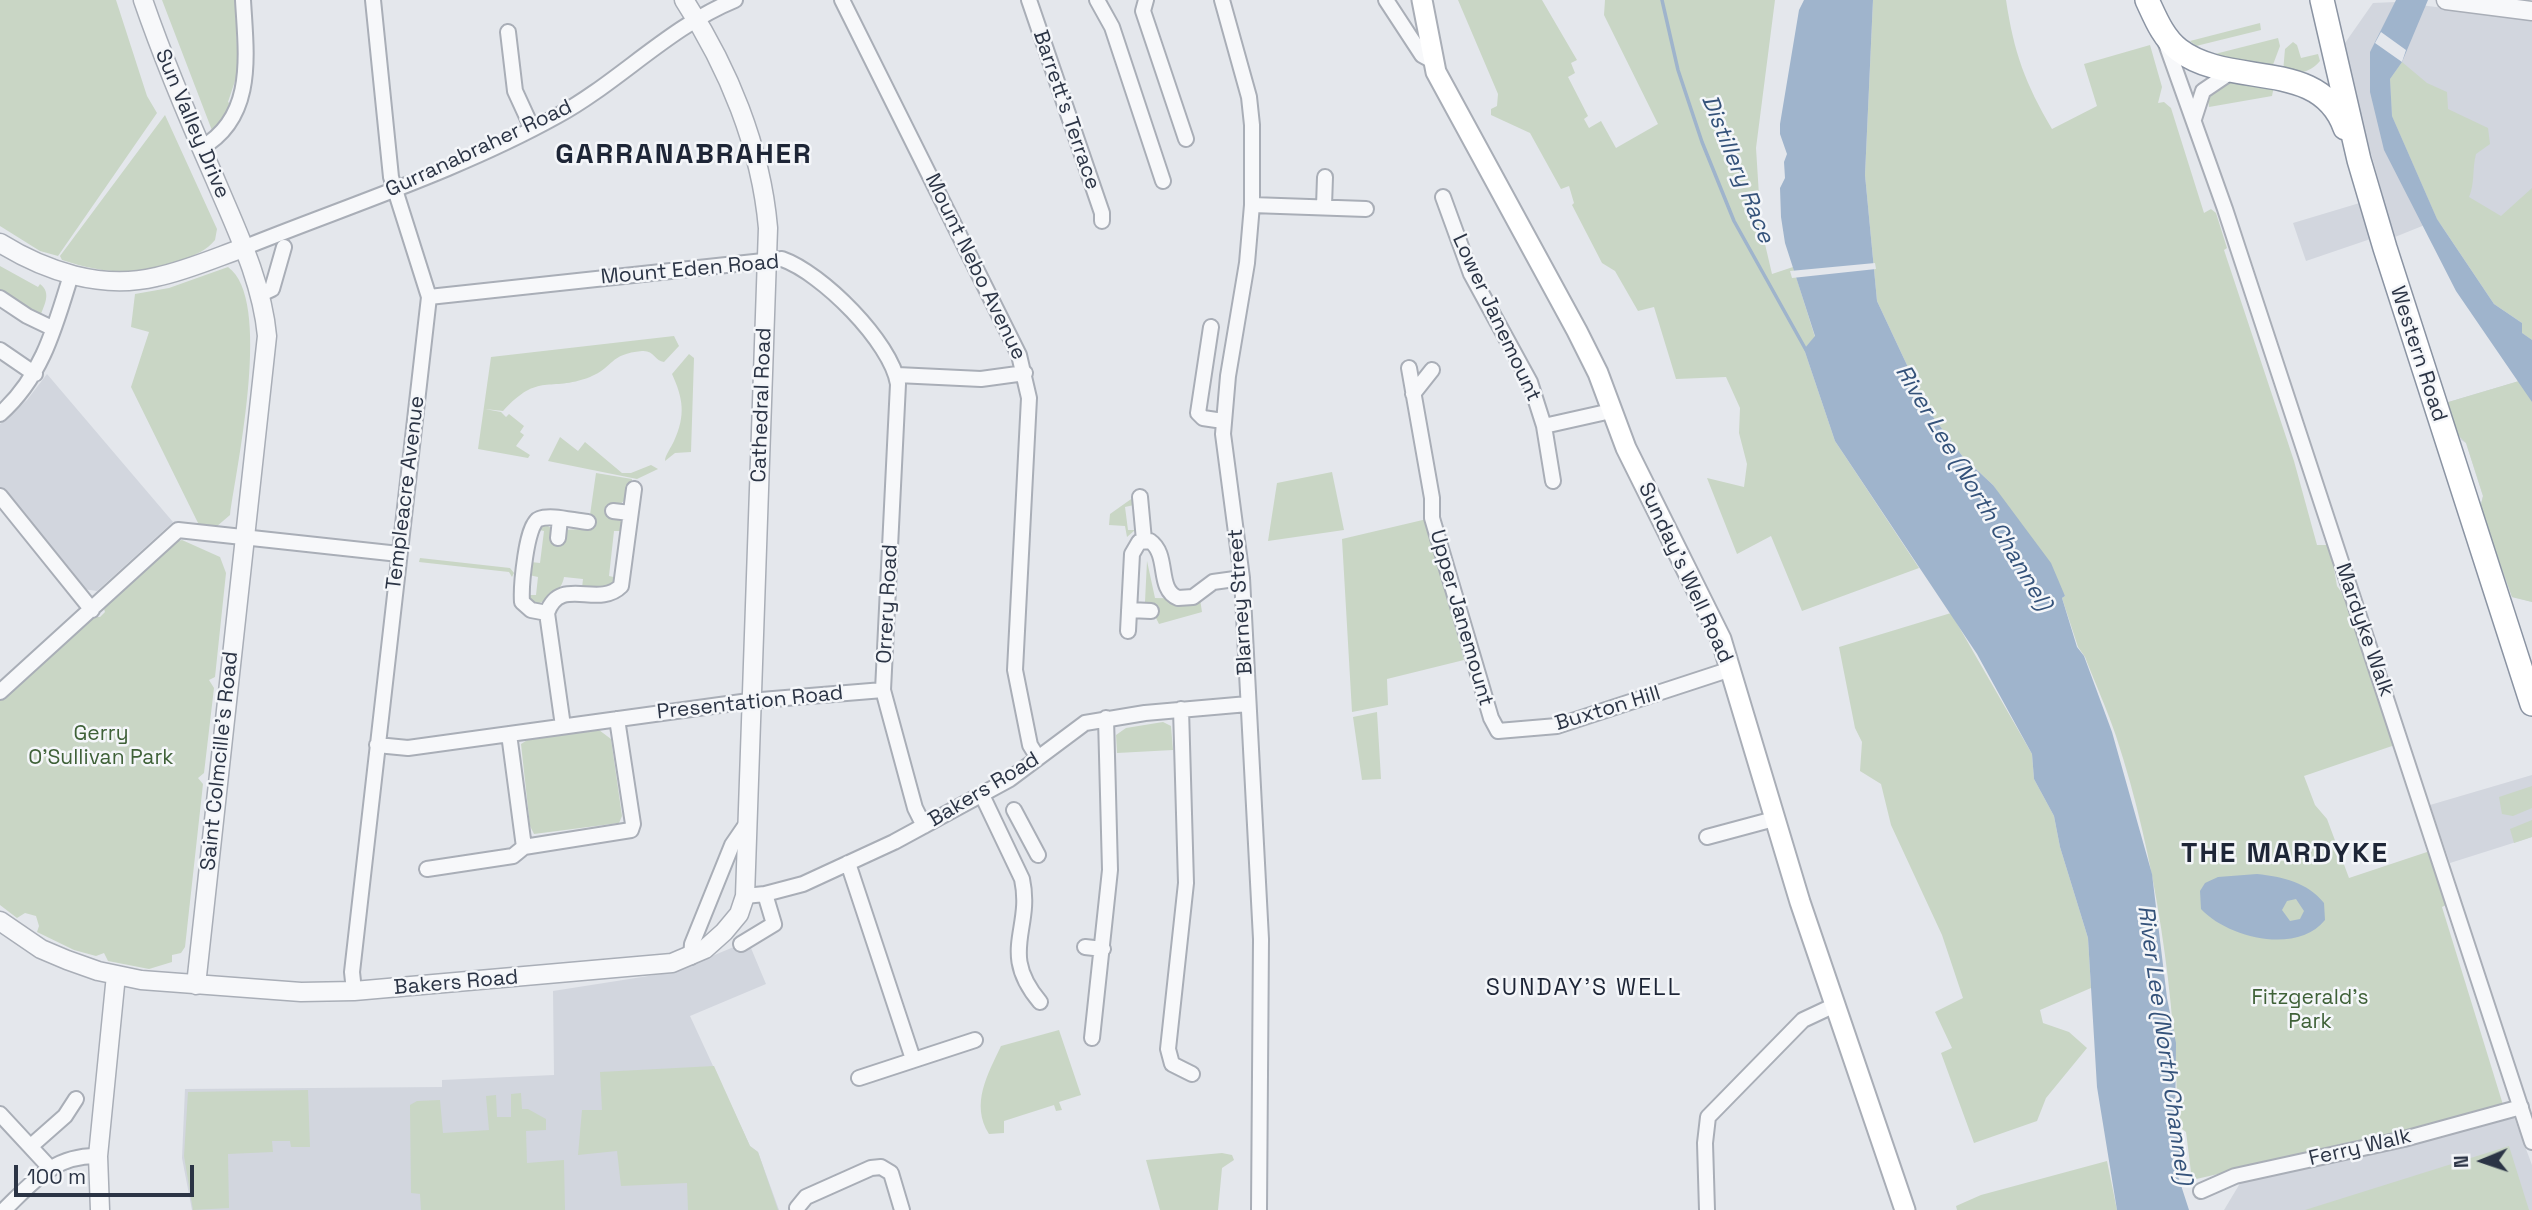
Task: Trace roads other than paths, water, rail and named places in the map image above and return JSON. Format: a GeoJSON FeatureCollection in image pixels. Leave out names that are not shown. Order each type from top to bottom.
{"type":"FeatureCollection","features":[{"type":"Feature","properties":{"kind":"highway","name":"Mardyke Walk"},"geometry":{"type":"LineString","coordinates":[[2147,0],[2160,27],[2179,50],[2202,63],[2231,72],[2298,83],[2316,90],[2330,100],[2359,160]]}},
{"type":"Feature","properties":{"kind":"highway","name":"Western Road"},"geometry":{"type":"LineString","coordinates":[[2322,0],[2359,160],[2421,367],[2532,704]]}},
{"type":"Feature","properties":{"kind":"highway"},"geometry":{"type":"LineString","coordinates":[[2298,83],[2317,73],[2333,46]]}},
{"type":"Feature","properties":{"kind":"main road","name":"Sunday's Well Road"},"geometry":{"type":"LineString","coordinates":[[1422,0],[1433,61],[1449,98],[1577,331],[1598,373],[1611,411],[1721,639],[1773,819],[1905,1210]]}},
{"type":"Feature","properties":{"kind":"street","name":"Sun Valley Drive"},"geometry":{"type":"LineString","coordinates":[[143,0],[243,248]]}},
{"type":"Feature","properties":{"kind":"street"},"geometry":{"type":"LineString","coordinates":[[201,148],[216,140],[230,123],[244,92],[247,68],[243,0]]}},
{"type":"Feature","properties":{"kind":"street","name":"Templeacre Avenue"},"geometry":{"type":"LineString","coordinates":[[354,991],[352,972],[429,297],[390,169],[373,0]]}},
{"type":"Feature","properties":{"kind":"street","name":"Cathedral Road"},"geometry":{"type":"LineString","coordinates":[[684,0],[731,86],[755,156],[767,215],[768,259],[749,701],[745,896]]}},
{"type":"Feature","properties":{"kind":"street","name":"Gurranabraher Road"},"geometry":{"type":"LineString","coordinates":[[243,248],[394,189],[532,128],[580,101],[697,20],[735,0]]}},
{"type":"Feature","properties":{"kind":"street","name":"Mount Nebo Avenue"},"geometry":{"type":"LineString","coordinates":[[842,0],[966,246],[1026,373],[1030,398],[1014,670],[1030,745],[1038,758]]}},
{"type":"Feature","properties":{"kind":"street","name":"Barrett's Terrace"},"geometry":{"type":"LineString","coordinates":[[1029,0],[1102,213],[1102,221]]}},
{"type":"Feature","properties":{"kind":"street"},"geometry":{"type":"LineString","coordinates":[[1097,0],[1112,27],[1163,181]]}},
{"type":"Feature","properties":{"kind":"street"},"geometry":{"type":"LineString","coordinates":[[1146,0],[1143,11],[1185,139]]}},
{"type":"Feature","properties":{"kind":"street","name":"Blarney Street"},"geometry":{"type":"LineString","coordinates":[[1222,0],[1250,105],[1252,205],[1245,284],[1223,421],[1242,578],[1261,939],[1259,1210]]}},
{"type":"Feature","properties":{"kind":"street"},"geometry":{"type":"LineString","coordinates":[[1386,0],[1422,55],[1433,61]]}},
{"type":"Feature","properties":{"kind":"street"},"geometry":{"type":"LineString","coordinates":[[2453,0],[2532,11]]}},
{"type":"Feature","properties":{"kind":"street","name":"Mardyke Walk"},"geometry":{"type":"LineString","coordinates":[[2160,27],[2194,119],[2526,1115],[2532,1142]]}},
{"type":"Feature","properties":{"kind":"street"},"geometry":{"type":"LineString","coordinates":[[508,32],[515,91],[532,128]]}},
{"type":"Feature","properties":{"kind":"street"},"geometry":{"type":"LineString","coordinates":[[2194,119],[2203,91],[2231,72]]}},
{"type":"Feature","properties":{"kind":"street"},"geometry":{"type":"LineString","coordinates":[[1324,206],[1325,177]]}},
{"type":"Feature","properties":{"kind":"street","name":"Lower Janemount"},"geometry":{"type":"LineString","coordinates":[[1443,197],[1471,274],[1530,382],[1544,426],[1544,443],[1553,481]]}},
{"type":"Feature","properties":{"kind":"street"},"geometry":{"type":"LineString","coordinates":[[1252,205],[1366,209]]}},
{"type":"Feature","properties":{"kind":"street"},"geometry":{"type":"LineString","coordinates":[[0,243],[30,261],[71,275],[132,280],[156,277],[243,248]]}},
{"type":"Feature","properties":{"kind":"street"},"geometry":{"type":"LineString","coordinates":[[259,295],[272,289],[284,247]]}},
{"type":"Feature","properties":{"kind":"street","name":"Saint Colmcille's Road"},"geometry":{"type":"LineString","coordinates":[[196,985],[267,349],[265,318],[243,248]]}},
{"type":"Feature","properties":{"kind":"street","name":"Mount Eden Road"},"geometry":{"type":"LineString","coordinates":[[429,297],[782,259],[795,264],[834,292],[886,355],[897,375]]}},
{"type":"Feature","properties":{"kind":"street"},"geometry":{"type":"LineString","coordinates":[[0,414],[35,374],[49,346],[52,328],[71,275]]}},
{"type":"Feature","properties":{"kind":"street"},"geometry":{"type":"LineString","coordinates":[[0,298],[27,317],[52,328]]}},
{"type":"Feature","properties":{"kind":"street"},"geometry":{"type":"LineString","coordinates":[[1211,327],[1198,413],[1203,418],[1223,421]]}},
{"type":"Feature","properties":{"kind":"street"},"geometry":{"type":"LineString","coordinates":[[0,350],[35,374]]}},
{"type":"Feature","properties":{"kind":"street","name":"Upper Janemount"},"geometry":{"type":"LineString","coordinates":[[1409,368],[1432,498],[1432,518],[1490,718]]}},
{"type":"Feature","properties":{"kind":"street"},"geometry":{"type":"LineString","coordinates":[[1413,394],[1432,370]]}},
{"type":"Feature","properties":{"kind":"street"},"geometry":{"type":"LineString","coordinates":[[897,375],[981,379],[1026,373]]}},
{"type":"Feature","properties":{"kind":"street","name":"Orrery Road"},"geometry":{"type":"LineString","coordinates":[[897,375],[899,393],[883,690],[915,808],[924,826]]}},
{"type":"Feature","properties":{"kind":"street"},"geometry":{"type":"LineString","coordinates":[[1544,426],[1611,411]]}},
{"type":"Feature","properties":{"kind":"street"},"geometry":{"type":"LineString","coordinates":[[563,726],[547,613],[555,600],[566,593],[604,596],[621,586],[634,489]]}},
{"type":"Feature","properties":{"kind":"street"},"geometry":{"type":"LineString","coordinates":[[0,496],[92,610]]}},
{"type":"Feature","properties":{"kind":"street"},"geometry":{"type":"LineString","coordinates":[[1140,498],[1144,540]]}},
{"type":"Feature","properties":{"kind":"street"},"geometry":{"type":"LineString","coordinates":[[613,511],[631,513]]}},
{"type":"Feature","properties":{"kind":"street"},"geometry":{"type":"LineString","coordinates":[[547,613],[531,610],[522,603],[530,528],[539,518],[588,522]]}},
{"type":"Feature","properties":{"kind":"street"},"geometry":{"type":"LineString","coordinates":[[558,538],[560,519]]}},
{"type":"Feature","properties":{"kind":"street"},"geometry":{"type":"LineString","coordinates":[[3,683],[92,610],[178,530],[399,554]]}},
{"type":"Feature","properties":{"kind":"street"},"geometry":{"type":"LineString","coordinates":[[1144,540],[1159,548],[1168,590],[1175,597],[1189,598],[1213,582],[1242,578]]}},
{"type":"Feature","properties":{"kind":"street"},"geometry":{"type":"LineString","coordinates":[[1128,631],[1132,554],[1135,545],[1144,540]]}},
{"type":"Feature","properties":{"kind":"street"},"geometry":{"type":"LineString","coordinates":[[1129,610],[1151,611]]}},
{"type":"Feature","properties":{"kind":"street","name":"Buxton Hill"},"geometry":{"type":"LineString","coordinates":[[1490,718],[1494,726],[1503,733],[1557,726],[1731,669]]}},
{"type":"Feature","properties":{"kind":"street","name":"Presentation Road"},"geometry":{"type":"LineString","coordinates":[[377,745],[408,748],[749,701],[883,690]]}},
{"type":"Feature","properties":{"kind":"street","name":"Bakers Road"},"geometry":{"type":"LineString","coordinates":[[0,920],[41,949],[116,975],[196,985],[301,992],[354,991],[660,965],[691,957],[724,932],[739,914],[745,896],[803,884],[924,826],[982,795],[1085,723],[1181,709],[1248,704]]}},
{"type":"Feature","properties":{"kind":"street"},"geometry":{"type":"LineString","coordinates":[[1181,709],[1186,883],[1169,1058],[1178,1069],[1192,1074]]}},
{"type":"Feature","properties":{"kind":"street"},"geometry":{"type":"LineString","coordinates":[[1092,1038],[1103,949],[1110,848],[1106,718]]}},
{"type":"Feature","properties":{"kind":"street"},"geometry":{"type":"LineString","coordinates":[[427,869],[513,856],[524,847],[631,830],[633,824],[617,719]]}},
{"type":"Feature","properties":{"kind":"street"},"geometry":{"type":"LineString","coordinates":[[509,734],[524,847]]}},
{"type":"Feature","properties":{"kind":"street"},"geometry":{"type":"LineString","coordinates":[[982,795],[1003,834],[1023,885],[1018,945],[1023,979],[1040,1002]]}},
{"type":"Feature","properties":{"kind":"street"},"geometry":{"type":"LineString","coordinates":[[1014,810],[1038,855]]}},
{"type":"Feature","properties":{"kind":"street"},"geometry":{"type":"LineString","coordinates":[[1707,837],[1773,819]]}},
{"type":"Feature","properties":{"kind":"street"},"geometry":{"type":"LineString","coordinates":[[1003,834],[1021,825]]}},
{"type":"Feature","properties":{"kind":"street","name":"Cathedral Road"},"geometry":{"type":"LineString","coordinates":[[691,957],[692,944],[732,845],[745,827]]}},
{"type":"Feature","properties":{"kind":"street"},"geometry":{"type":"LineString","coordinates":[[848,863],[913,1059]]}},
{"type":"Feature","properties":{"kind":"street"},"geometry":{"type":"LineString","coordinates":[[741,944],[774,924],[765,894]]}},
{"type":"Feature","properties":{"kind":"street"},"geometry":{"type":"LineString","coordinates":[[1085,947],[1103,949]]}},
{"type":"Feature","properties":{"kind":"street"},"geometry":{"type":"LineString","coordinates":[[100,1210],[99,1156],[116,975]]}},
{"type":"Feature","properties":{"kind":"street"},"geometry":{"type":"LineString","coordinates":[[1707,1210],[1705,1143],[1708,1116],[1803,1020],[1835,1005]]}},
{"type":"Feature","properties":{"kind":"street"},"geometry":{"type":"LineString","coordinates":[[859,1078],[975,1040]]}},
{"type":"Feature","properties":{"kind":"street"},"geometry":{"type":"LineString","coordinates":[[32,1146],[65,1116],[76,1099]]}},
{"type":"Feature","properties":{"kind":"street"},"geometry":{"type":"LineString","coordinates":[[0,1114],[51,1169]]}},
{"type":"Feature","properties":{"kind":"street","name":"Ferry Walk"},"geometry":{"type":"LineString","coordinates":[[2201,1191],[2235,1176],[2526,1115]]}},
{"type":"Feature","properties":{"kind":"street"},"geometry":{"type":"LineString","coordinates":[[4,1210],[69,1157],[99,1156]]}},
{"type":"Feature","properties":{"kind":"street"},"geometry":{"type":"LineString","coordinates":[[797,1208],[806,1197],[871,1168],[881,1167],[891,1173],[902,1210]]}},
{"type":"Feature","properties":{"kind":"water","name":"River Lee (North Channel)"},"geometry":{"type":"Polygon","coordinates":[[[1804,0],[1873,0],[1865,175],[1877,301],[1928,410],[1963,457],[1993,485],[2051,563],[2065,596],[2062,598],[2077,647],[2084,656],[2112,732],[2152,874],[2167,998],[2176,1043],[2175,1128],[2184,1137],[2178,1139],[2185,1172],[2178,1176],[2189,1210],[2117,1210],[2097,1087],[2088,938],[2060,847],[2054,816],[2034,779],[2032,754],[1977,654],[1835,441],[1804,349],[1815,336],[1785,243],[1780,188],[1785,178],[1784,162],[1787,154],[1780,134],[1780,124],[1799,10],[1804,0]]]}},
{"type":"Feature","properties":{"kind":"water"},"geometry":{"type":"Polygon","coordinates":[[[2396,0],[2428,0],[2402,62],[2390,79],[2392,116],[2437,219],[2494,304],[2522,323],[2522,333],[2532,340],[2532,402],[2456,291],[2384,150],[2370,92],[2370,52],[2396,0]]]}},
{"type":"Feature","properties":{"kind":"water"},"geometry":{"type":"Polygon","coordinates":[[[2257,874],[2302,885],[2324,903],[2325,920],[2313,931],[2281,940],[2228,928],[2201,909],[2200,891],[2205,883],[2218,877],[2257,874]],[[2296,899],[2287,901],[2282,910],[2290,921],[2300,919],[2304,911],[2296,899]]]}},
{"type":"Feature","properties":{"kind":"waterway","name":"Distillery Race"},"geometry":{"type":"LineString","coordinates":[[1662,0],[1678,70],[1702,142],[1734,221],[1806,350]]}},
{"type":"Feature","properties":{"kind":"district","name":"GARRANABRAHER"},"geometry":{"type":"Point","coordinates":[684,155]}},
{"type":"Feature","properties":{"kind":"district","name":"THE MARDYKE"},"geometry":{"type":"Point","coordinates":[2285,854]}},
{"type":"Feature","properties":{"kind":"district","name":"SUNDAY'S WELL"},"geometry":{"type":"Point","coordinates":[1584,989]}},
{"type":"Feature","properties":{"kind":"park label","name":"Gerry O'Sullivan Park"},"geometry":{"type":"Point","coordinates":[101,746]}},
{"type":"Feature","properties":{"kind":"park label","name":"Fitzgerald's Park"},"geometry":{"type":"Point","coordinates":[2310,1010]}}]}
